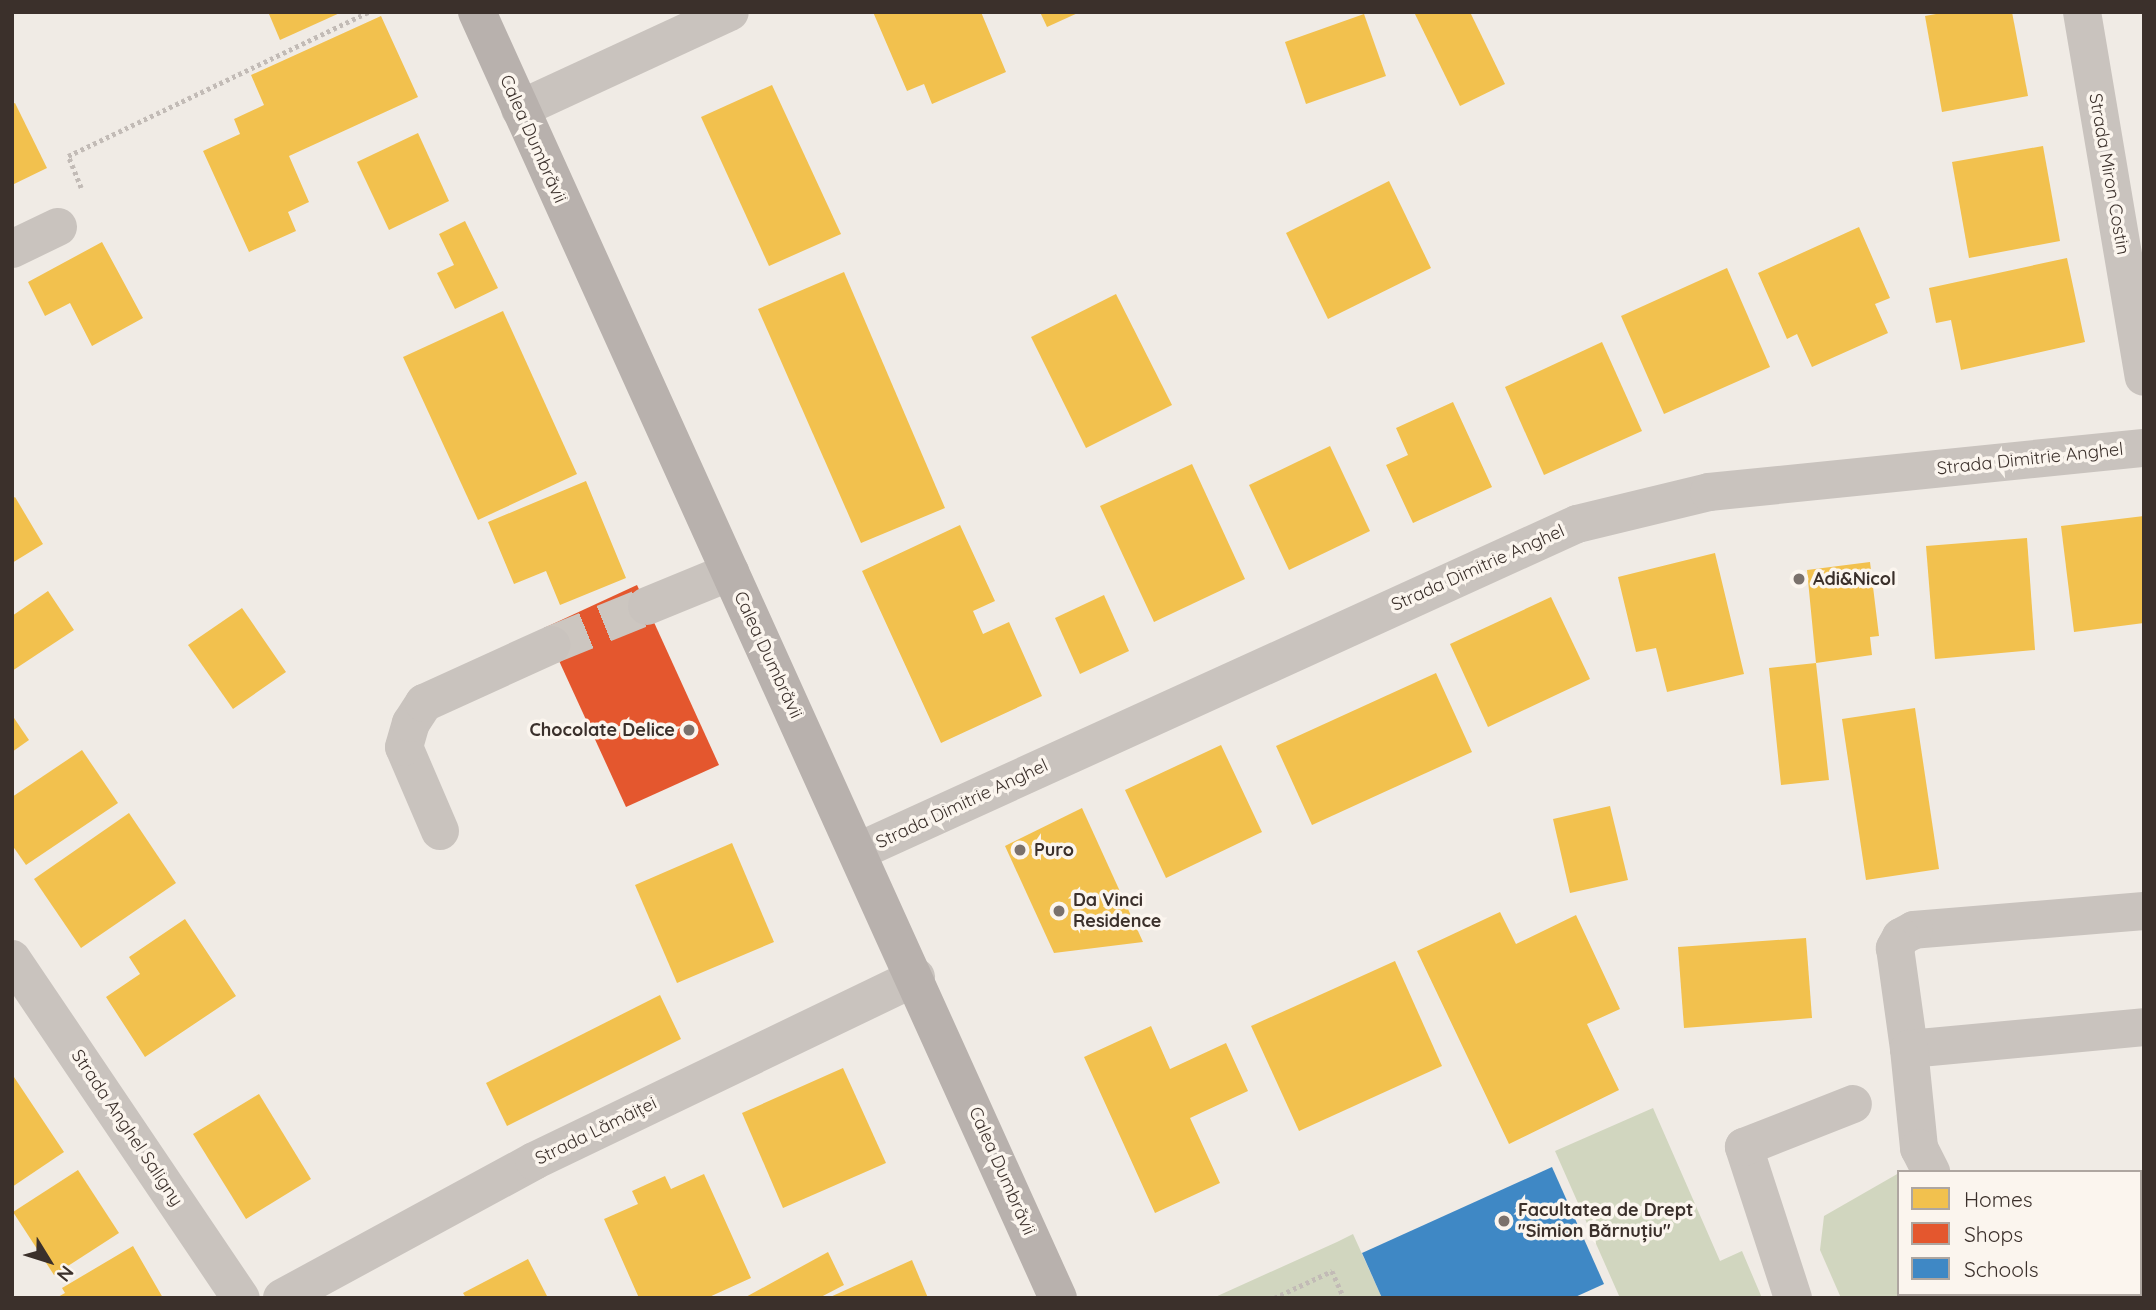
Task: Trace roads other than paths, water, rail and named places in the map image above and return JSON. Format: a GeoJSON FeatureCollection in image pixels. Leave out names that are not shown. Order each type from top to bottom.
{"type":"FeatureCollection","features":[{"type":"Feature","properties":{"kind":"main road","name":"Calea Dumbrăvii"},"geometry":{"type":"LineString","coordinates":[[477,12],[916,977],[1058,1298]]}},
{"type":"Feature","properties":{"kind":"street"},"geometry":{"type":"LineString","coordinates":[[520,109],[730,12]]}},
{"type":"Feature","properties":{"kind":"street","name":"Strada Miron Costin"},"geometry":{"type":"LineString","coordinates":[[2082,12],[2144,377]]}},
{"type":"Feature","properties":{"kind":"street"},"geometry":{"type":"LineString","coordinates":[[12,249],[58,227]]}},
{"type":"Feature","properties":{"kind":"street","name":"Strada Dimitrie Anghel"},"geometry":{"type":"LineString","coordinates":[[859,851],[1577,524],[1709,492],[2144,448]]}},
{"type":"Feature","properties":{"kind":"street"},"geometry":{"type":"LineString","coordinates":[[647,606],[730,572]]}},
{"type":"Feature","properties":{"kind":"street"},"geometry":{"type":"LineString","coordinates":[[440,831],[404,747],[411,723],[424,703],[551,645]]}},
{"type":"Feature","properties":{"kind":"street"},"geometry":{"type":"LineString","coordinates":[[1930,1170],[1919,1148],[1895,948],[1901,937],[1914,930],[2144,911]]}},
{"type":"Feature","properties":{"kind":"street","name":"Strada Anghel Saligny"},"geometry":{"type":"LineString","coordinates":[[12,959],[241,1298]]}},
{"type":"Feature","properties":{"kind":"street","name":"Strada Lămâiței"},"geometry":{"type":"LineString","coordinates":[[282,1298],[534,1161],[916,977]]}},
{"type":"Feature","properties":{"kind":"street"},"geometry":{"type":"LineString","coordinates":[[1909,1049],[2144,1027]]}},
{"type":"Feature","properties":{"kind":"street"},"geometry":{"type":"LineString","coordinates":[[1793,1298],[1744,1147],[1853,1104]]}},
{"type":"Feature","properties":{"kind":"tunnel"},"geometry":{"type":"LineString","coordinates":[[551,645],[647,606]]}},
{"type":"Feature","properties":{"kind":"place","name":"Adi&Nicol"},"geometry":{"type":"Point","coordinates":[1799,579]}},
{"type":"Feature","properties":{"kind":"place","name":"Chocolate Delice"},"geometry":{"type":"Point","coordinates":[689,730]}},
{"type":"Feature","properties":{"kind":"place","name":"Puro"},"geometry":{"type":"Point","coordinates":[1020,850]}},
{"type":"Feature","properties":{"kind":"place","name":"Da Vinci Residence"},"geometry":{"type":"Point","coordinates":[1059,911]}},
{"type":"Feature","properties":{"kind":"place","name":"Facultatea de Drept \"Simion Bărnuțiu\""},"geometry":{"type":"Point","coordinates":[1504,1221]}}]}
